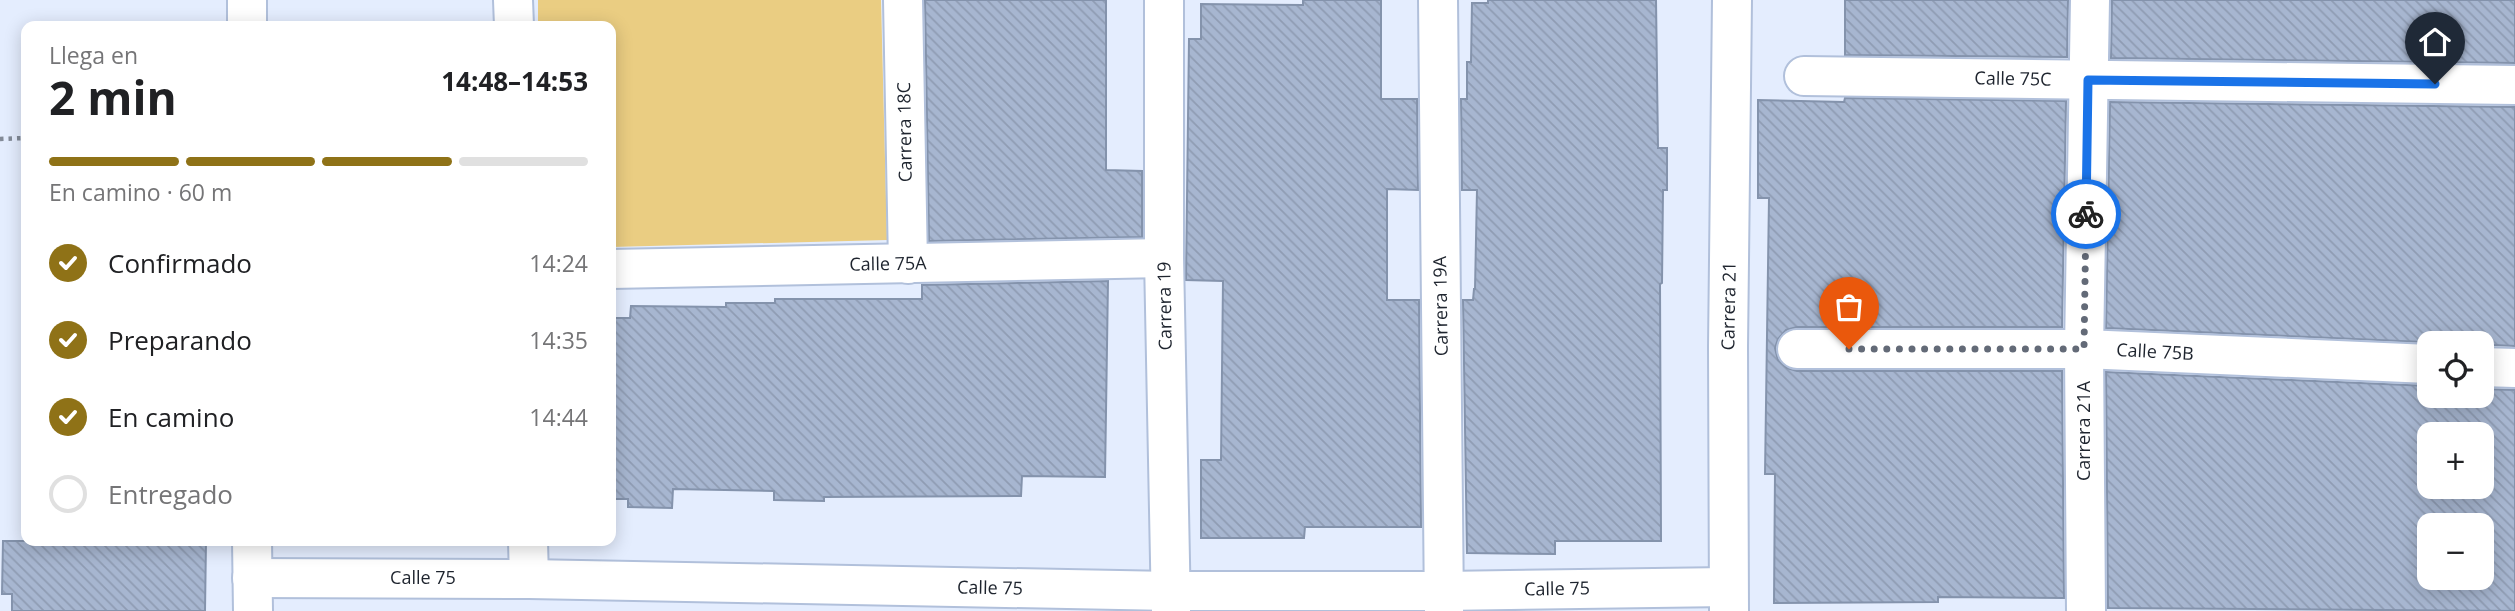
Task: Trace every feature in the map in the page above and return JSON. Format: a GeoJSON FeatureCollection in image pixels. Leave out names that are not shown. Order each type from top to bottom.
{"type":"FeatureCollection","features":[{"type":"Feature","properties":{"kind":"street"},"geometry":{"type":"LineString","coordinates":[[247,0],[247,21]]}},
{"type":"Feature","properties":{"kind":"street"},"geometry":{"type":"LineString","coordinates":[[513,0],[514,21]]}},
{"type":"Feature","properties":{"kind":"street","name":"Carrera 18C"},"geometry":{"type":"LineString","coordinates":[[903,0],[908,264]]}},
{"type":"Feature","properties":{"kind":"street","name":"Carrera 19"},"geometry":{"type":"LineString","coordinates":[[1164,0],[1164,258],[1171,601]]}},
{"type":"Feature","properties":{"kind":"street","name":"Carrera 19A"},"geometry":{"type":"LineString","coordinates":[[1438,0],[1444,601]]}},
{"type":"Feature","properties":{"kind":"street","name":"Carrera 21"},"geometry":{"type":"LineString","coordinates":[[1728,599],[1732,0]]}},
{"type":"Feature","properties":{"kind":"street","name":"Carrera 21A"},"geometry":{"type":"LineString","coordinates":[[2086,611],[2084,349],[2090,0]]}},
{"type":"Feature","properties":{"kind":"street","name":"Calle 75C"},"geometry":{"type":"LineString","coordinates":[[1804,76],[2515,85]]}},
{"type":"Feature","properties":{"kind":"street","name":"Calle 75A"},"geometry":{"type":"LineString","coordinates":[[616,270],[1164,258]]}},
{"type":"Feature","properties":{"kind":"street","name":"Calle 75B"},"geometry":{"type":"LineString","coordinates":[[1797,349],[2084,349],[2417,363]]}},
{"type":"Feature","properties":{"kind":"street"},"geometry":{"type":"LineString","coordinates":[[2494,367],[2515,368]]}},
{"type":"Feature","properties":{"kind":"street"},"geometry":{"type":"LineString","coordinates":[[252,546],[253,594]]}},
{"type":"Feature","properties":{"kind":"street"},"geometry":{"type":"LineString","coordinates":[[528,546],[529,579]]}},
{"type":"Feature","properties":{"kind":"street","name":"Calle 75"},"geometry":{"type":"LineString","coordinates":[[253,594],[529,579],[903,599],[1728,599]]}},
{"type":"Feature","properties":{"kind":"path"},"geometry":{"type":"LineString","coordinates":[[0,139],[21,138]]}},
{"type":"Feature","properties":{"kind":"shaded area"},"geometry":{"type":"Polygon","coordinates":[[[538,0],[881,0],[887,240],[616,247],[616,21],[538,21],[538,0]]]}},
{"type":"Feature","properties":{"kind":"building"},"geometry":{"type":"Polygon","coordinates":[[[925,0],[1106,0],[1106,170],[1142,171],[1142,237],[929,241],[925,0]]]}},
{"type":"Feature","properties":{"kind":"building"},"geometry":{"type":"Polygon","coordinates":[[[1303,0],[1381,0],[1381,99],[1417,99],[1418,190],[1387,189],[1387,300],[1419,300],[1421,527],[1305,527],[1304,538],[1201,538],[1201,460],[1221,460],[1223,281],[1186,280],[1189,39],[1201,39],[1201,4],[1303,5],[1303,0]]]}},
{"type":"Feature","properties":{"kind":"building"},"geometry":{"type":"Polygon","coordinates":[[[1488,0],[1656,0],[1658,148],[1667,148],[1667,190],[1663,190],[1660,284],[1661,541],[1555,541],[1555,554],[1467,553],[1463,300],[1473,300],[1475,289],[1477,190],[1462,190],[1461,99],[1467,99],[1472,3],[1488,3],[1488,0]]]}},
{"type":"Feature","properties":{"kind":"building"},"geometry":{"type":"Polygon","coordinates":[[[1845,0],[2068,0],[2067,57],[1845,55],[1845,0]]]}},
{"type":"Feature","properties":{"kind":"building"},"geometry":{"type":"Polygon","coordinates":[[[2112,0],[2515,0],[2515,63],[2111,58],[2112,0]]]}},
{"type":"Feature","properties":{"kind":"building"},"geometry":{"type":"Polygon","coordinates":[[[1845,98],[2066,101],[2062,327],[1797,327],[1786,330],[1778,339],[1775,348],[1778,360],[1787,368],[1797,371],[2062,371],[2064,598],[1938,597],[1938,602],[1774,603],[1775,474],[1765,474],[1769,198],[1758,198],[1758,100],[1844,102],[1845,98]]]}},
{"type":"Feature","properties":{"kind":"building"},"geometry":{"type":"Polygon","coordinates":[[[2110,102],[2515,107],[2515,346],[2494,345],[2494,331],[2417,331],[2417,342],[2106,328],[2110,102]]]}},
{"type":"Feature","properties":{"kind":"building"},"geometry":{"type":"Polygon","coordinates":[[[1108,281],[1105,477],[1022,476],[1021,496],[824,497],[824,501],[774,500],[774,491],[673,489],[672,508],[628,507],[628,499],[616,499],[616,318],[630,318],[631,306],[726,307],[726,303],[775,303],[775,299],[922,299],[922,285],[1108,281]]]}},
{"type":"Feature","properties":{"kind":"building"},"geometry":{"type":"Polygon","coordinates":[[[2106,372],[2417,385],[2417,408],[2494,408],[2494,389],[2515,390],[2515,611],[2108,608],[2106,372]]]}},
{"type":"Feature","properties":{"kind":"building"},"geometry":{"type":"Polygon","coordinates":[[[3,541],[21,541],[21,546],[206,546],[205,611],[12,611],[12,594],[2,594],[3,541]]]}},
{"type":"Feature","properties":{"kind":"way so far"},"geometry":{"type":"LineString","coordinates":[[1849,349],[2084,349],[2086,214]]}},
{"type":"Feature","properties":{"kind":"route"},"geometry":{"type":"LineString","coordinates":[[2086,214],[2088,80],[2435,84]]}}]}
